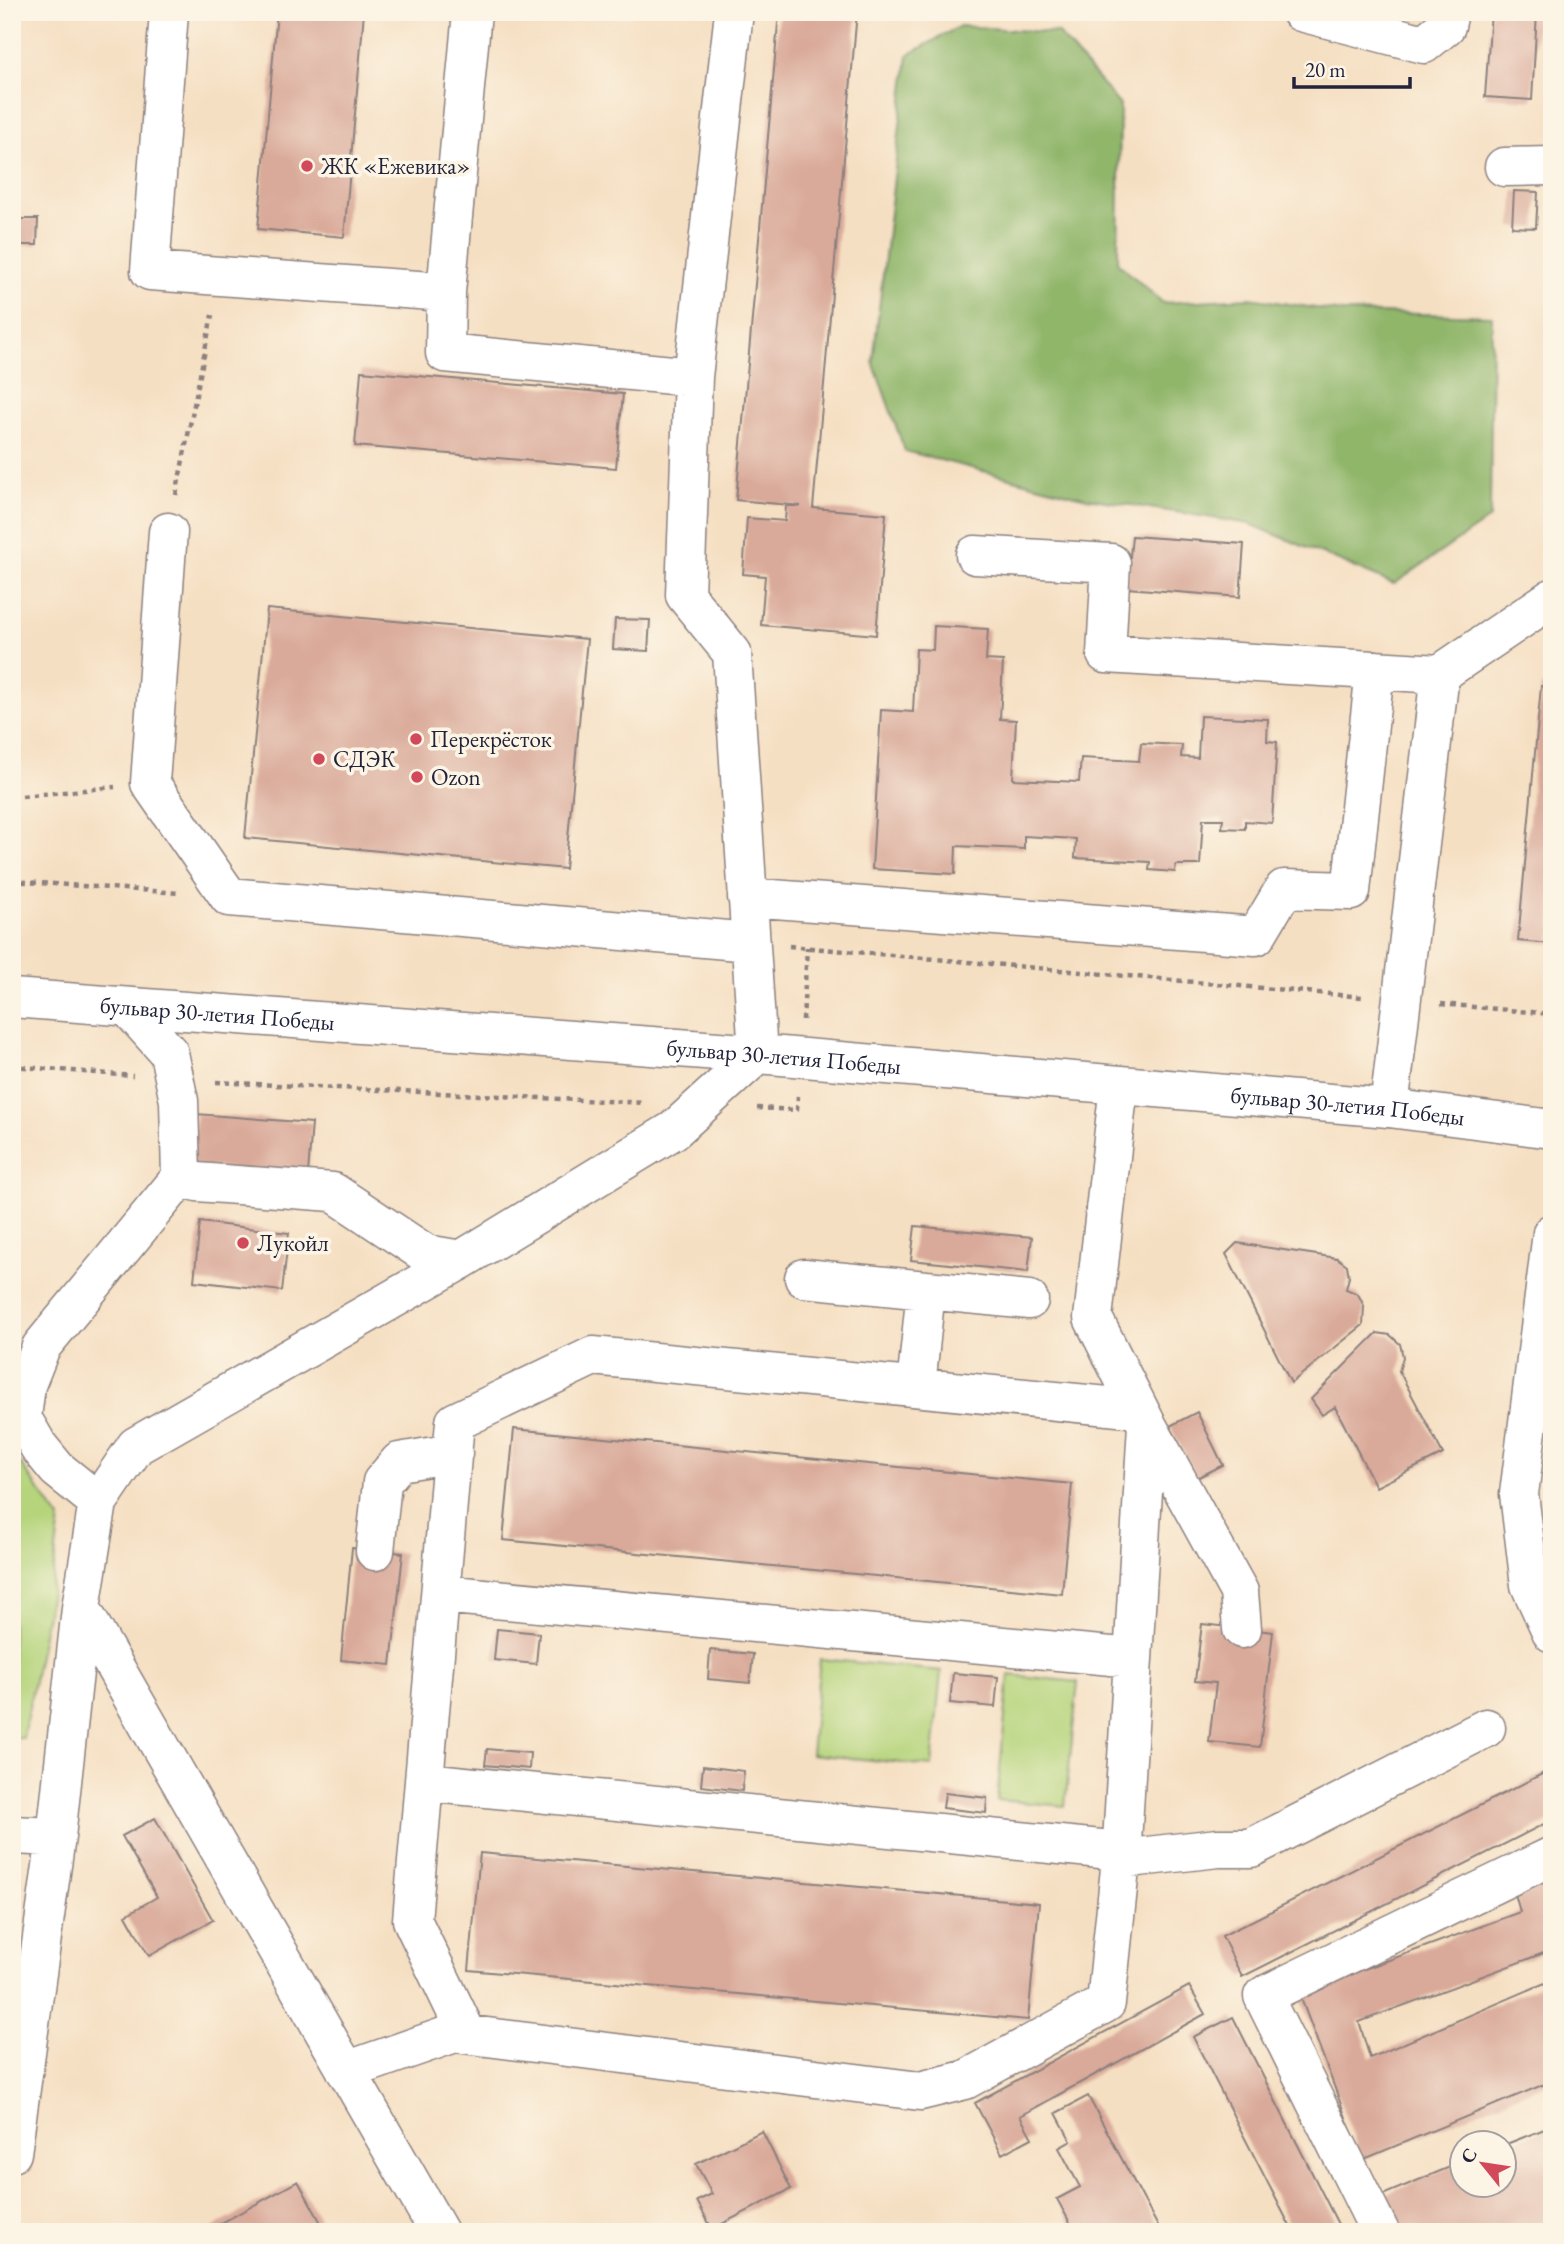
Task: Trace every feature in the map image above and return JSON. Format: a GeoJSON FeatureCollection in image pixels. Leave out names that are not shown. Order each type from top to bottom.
{"type":"FeatureCollection","features":[{"type":"Feature","properties":{"kind":"main road"},"geometry":{"type":"LineString","coordinates":[[169,12],[150,271],[446,292]]}},
{"type":"Feature","properties":{"kind":"main road"},"geometry":{"type":"LineString","coordinates":[[472,12],[446,292],[445,353],[693,377]]}},
{"type":"Feature","properties":{"kind":"main road"},"geometry":{"type":"LineString","coordinates":[[12,2153],[56,1837],[81,1608],[98,1502],[136,1446],[461,1260],[674,1130],[758,1054],[732,653],[685,595],[693,377],[734,12]]}},
{"type":"Feature","properties":{"kind":"main road"},"geometry":{"type":"LineString","coordinates":[[1301,12],[1424,44],[1446,26],[1449,12]]}},
{"type":"Feature","properties":{"kind":"main road"},"geometry":{"type":"LineString","coordinates":[[1504,167],[1552,166]]}},
{"type":"Feature","properties":{"kind":"main road"},"geometry":{"type":"LineString","coordinates":[[168,532],[150,783],[229,897],[750,942]]}},
{"type":"Feature","properties":{"kind":"main road"},"geometry":{"type":"LineString","coordinates":[[975,555],[1111,563],[1105,654],[1440,674],[1552,598]]}},
{"type":"Feature","properties":{"kind":"main road"},"geometry":{"type":"LineString","coordinates":[[747,897],[1255,936],[1284,889],[1351,891],[1375,670]]}},
{"type":"Feature","properties":{"kind":"main road"},"geometry":{"type":"LineString","coordinates":[[1389,1108],[1440,674]]}},
{"type":"Feature","properties":{"kind":"main road","name":"бульвар 30-летия Победы"},"geometry":{"type":"LineString","coordinates":[[12,998],[758,1054],[1389,1108],[1552,1129]]}},
{"type":"Feature","properties":{"kind":"main road"},"geometry":{"type":"LineString","coordinates":[[98,1502],[57,1469],[39,1447],[22,1418],[26,1385],[41,1347],[181,1177],[179,1101],[169,1053],[128,1007]]}},
{"type":"Feature","properties":{"kind":"main road"},"geometry":{"type":"LineString","coordinates":[[1119,1085],[1093,1318],[1143,1417],[1239,1592],[1242,1629]]}},
{"type":"Feature","properties":{"kind":"main road"},"geometry":{"type":"LineString","coordinates":[[181,1177],[197,1182],[332,1192],[426,1254],[461,1260]]}},
{"type":"Feature","properties":{"kind":"main road"},"geometry":{"type":"LineString","coordinates":[[1551,1251],[1536,1481],[1519,1494],[1530,1585],[1552,1633]]}},
{"type":"Feature","properties":{"kind":"main road"},"geometry":{"type":"LineString","coordinates":[[804,1278],[1029,1300]]}},
{"type":"Feature","properties":{"kind":"main road"},"geometry":{"type":"LineString","coordinates":[[916,1387],[926,1290]]}},
{"type":"Feature","properties":{"kind":"main road"},"geometry":{"type":"LineString","coordinates":[[467,2035],[412,1920],[456,1422],[593,1356],[916,1387],[1143,1417]]}},
{"type":"Feature","properties":{"kind":"main road"},"geometry":{"type":"LineString","coordinates":[[346,2071],[455,2033],[920,2091],[965,2080],[1106,2003],[1121,1855],[1133,1658],[1143,1417]]}},
{"type":"Feature","properties":{"kind":"main road"},"geometry":{"type":"LineString","coordinates":[[375,1550],[382,1482],[399,1461],[453,1453]]}},
{"type":"Feature","properties":{"kind":"main road"},"geometry":{"type":"LineString","coordinates":[[441,1594],[1133,1658]]}},
{"type":"Feature","properties":{"kind":"main road"},"geometry":{"type":"LineString","coordinates":[[81,1608],[439,2232]]}},
{"type":"Feature","properties":{"kind":"main road"},"geometry":{"type":"LineString","coordinates":[[425,1782],[1121,1855],[1251,1848],[1486,1728]]}},
{"type":"Feature","properties":{"kind":"main road"},"geometry":{"type":"LineString","coordinates":[[12,1835],[56,1837]]}},
{"type":"Feature","properties":{"kind":"main road"},"geometry":{"type":"LineString","coordinates":[[1380,2232],[1263,1996],[1552,1856]]}},
{"type":"Feature","properties":{"kind":"path"},"geometry":{"type":"LineString","coordinates":[[168,532],[219,276]]}},
{"type":"Feature","properties":{"kind":"path"},"geometry":{"type":"LineString","coordinates":[[12,797],[150,783]]}},
{"type":"Feature","properties":{"kind":"path"},"geometry":{"type":"LineString","coordinates":[[12,881],[229,897]]}},
{"type":"Feature","properties":{"kind":"path"},"geometry":{"type":"LineString","coordinates":[[750,942],[1552,1014]]}},
{"type":"Feature","properties":{"kind":"path"},"geometry":{"type":"LineString","coordinates":[[12,1066],[175,1080],[797,1110],[807,947]]}},
{"type":"Feature","properties":{"kind":"green space"},"geometry":{"type":"Polygon","coordinates":[[[960,26],[1058,33],[1120,105],[1118,263],[1163,303],[1250,298],[1342,312],[1492,316],[1490,518],[1394,584],[1250,524],[1087,498],[905,451],[873,362],[908,55],[960,26]]]}},
{"type":"Feature","properties":{"kind":"green space"},"geometry":{"type":"Polygon","coordinates":[[[12,1452],[60,1519],[50,1598],[23,1738],[12,1738],[12,1452]]]}},
{"type":"Feature","properties":{"kind":"green space"},"geometry":{"type":"Polygon","coordinates":[[[820,1659],[941,1671],[932,1766],[811,1754],[820,1659]]]}},
{"type":"Feature","properties":{"kind":"green space"},"geometry":{"type":"Polygon","coordinates":[[[1009,1675],[1078,1682],[1065,1806],[997,1800],[1009,1675]]]}},
{"type":"Feature","properties":{"kind":"building","name":"ЖК «Ежевика»"},"geometry":{"type":"Polygon","coordinates":[[[277,12],[364,12],[344,237],[258,229],[277,12]]]}},
{"type":"Feature","properties":{"kind":"building"},"geometry":{"type":"Polygon","coordinates":[[[779,12],[857,12],[813,508],[886,514],[876,635],[761,625],[765,576],[743,574],[747,518],[785,521],[786,506],[801,506],[736,500],[779,12]]]}},
{"type":"Feature","properties":{"kind":"building"},"geometry":{"type":"Polygon","coordinates":[[[1491,12],[1537,12],[1532,100],[1485,97],[1491,12]]]}},
{"type":"Feature","properties":{"kind":"building"},"geometry":{"type":"Polygon","coordinates":[[[1514,191],[1538,192],[1536,228],[1512,227],[1514,191]]]}},
{"type":"Feature","properties":{"kind":"building"},"geometry":{"type":"Polygon","coordinates":[[[14,219],[38,219],[37,245],[14,245],[14,219]]]}},
{"type":"Feature","properties":{"kind":"building"},"geometry":{"type":"Polygon","coordinates":[[[361,371],[623,394],[616,468],[355,446],[361,371]]]}},
{"type":"Feature","properties":{"kind":"building"},"geometry":{"type":"Polygon","coordinates":[[[1132,536],[1244,544],[1240,597],[1127,588],[1132,536]]]}},
{"type":"Feature","properties":{"kind":"building","name":"Перекрёсток"},"geometry":{"type":"Polygon","coordinates":[[[267,609],[587,639],[565,869],[245,838],[267,609]]]}},
{"type":"Feature","properties":{"kind":"building"},"geometry":{"type":"Polygon","coordinates":[[[615,619],[650,620],[648,651],[613,649],[615,619]]]}},
{"type":"Feature","properties":{"kind":"building"},"geometry":{"type":"Polygon","coordinates":[[[934,626],[988,629],[986,660],[1003,661],[1000,719],[1016,720],[1013,779],[1079,782],[1081,758],[1139,761],[1141,743],[1182,745],[1181,757],[1198,758],[1200,716],[1268,719],[1267,741],[1277,742],[1272,823],[1245,821],[1245,829],[1222,828],[1223,819],[1203,819],[1200,865],[1176,865],[1175,872],[1149,870],[1150,862],[1075,858],[1076,839],[1024,836],[1024,849],[956,846],[955,874],[872,869],[881,710],[913,712],[916,649],[933,650],[934,626]]]}},
{"type":"Feature","properties":{"kind":"building"},"geometry":{"type":"Polygon","coordinates":[[[1541,686],[1552,687],[1552,944],[1518,941],[1541,686]]]}},
{"type":"Feature","properties":{"kind":"building"},"geometry":{"type":"Polygon","coordinates":[[[196,1114],[312,1123],[308,1174],[192,1165],[196,1114]]]}},
{"type":"Feature","properties":{"kind":"building"},"geometry":{"type":"Polygon","coordinates":[[[200,1222],[289,1233],[282,1291],[194,1281],[200,1222]]]}},
{"type":"Feature","properties":{"kind":"building"},"geometry":{"type":"Polygon","coordinates":[[[915,1226],[1032,1237],[1028,1272],[911,1260],[915,1226]]]}},
{"type":"Feature","properties":{"kind":"building"},"geometry":{"type":"Polygon","coordinates":[[[1237,1243],[1337,1258],[1347,1265],[1349,1277],[1346,1289],[1358,1294],[1364,1306],[1363,1325],[1291,1383],[1226,1254],[1237,1243]]]}},
{"type":"Feature","properties":{"kind":"building"},"geometry":{"type":"Polygon","coordinates":[[[1377,1333],[1390,1335],[1400,1344],[1403,1357],[1399,1371],[1443,1454],[1376,1487],[1335,1407],[1322,1415],[1311,1399],[1377,1333]]]}},
{"type":"Feature","properties":{"kind":"building"},"geometry":{"type":"Polygon","coordinates":[[[1197,1412],[1223,1465],[1197,1478],[1170,1426],[1197,1412]]]}},
{"type":"Feature","properties":{"kind":"building"},"geometry":{"type":"Polygon","coordinates":[[[514,1429],[1072,1484],[1062,1594],[503,1540],[514,1429]]]}},
{"type":"Feature","properties":{"kind":"building"},"geometry":{"type":"Polygon","coordinates":[[[352,1548],[403,1553],[391,1665],[341,1660],[352,1548]]]}},
{"type":"Feature","properties":{"kind":"building"},"geometry":{"type":"Polygon","coordinates":[[[1202,1624],[1273,1632],[1260,1747],[1209,1742],[1216,1683],[1195,1681],[1202,1624]]]}},
{"type":"Feature","properties":{"kind":"building"},"geometry":{"type":"Polygon","coordinates":[[[497,1629],[539,1633],[536,1664],[494,1660],[497,1629]]]}},
{"type":"Feature","properties":{"kind":"building"},"geometry":{"type":"Polygon","coordinates":[[[710,1650],[753,1654],[750,1683],[708,1679],[710,1650]]]}},
{"type":"Feature","properties":{"kind":"building"},"geometry":{"type":"Polygon","coordinates":[[[953,1673],[998,1677],[995,1707],[950,1703],[953,1673]]]}},
{"type":"Feature","properties":{"kind":"building"},"geometry":{"type":"Polygon","coordinates":[[[487,1749],[530,1753],[529,1769],[485,1765],[487,1749]]]}},
{"type":"Feature","properties":{"kind":"building"},"geometry":{"type":"Polygon","coordinates":[[[703,1766],[744,1771],[742,1791],[701,1786],[703,1766]]]}},
{"type":"Feature","properties":{"kind":"building"},"geometry":{"type":"Polygon","coordinates":[[[1552,1769],[1552,1820],[1242,1977],[1222,1936],[1552,1769]]]}},
{"type":"Feature","properties":{"kind":"building"},"geometry":{"type":"Polygon","coordinates":[[[945,1793],[987,1798],[986,1813],[943,1808],[945,1793]]]}},
{"type":"Feature","properties":{"kind":"building"},"geometry":{"type":"Polygon","coordinates":[[[155,1818],[213,1920],[149,1956],[126,1915],[157,1897],[122,1836],[155,1818]]]}},
{"type":"Feature","properties":{"kind":"building"},"geometry":{"type":"Polygon","coordinates":[[[480,1853],[1039,1903],[1028,2020],[469,1970],[480,1853]]]}},
{"type":"Feature","properties":{"kind":"building"},"geometry":{"type":"Polygon","coordinates":[[[1552,1876],[1552,1950],[1359,2022],[1370,2058],[1552,1980],[1552,2081],[1362,2160],[1299,1993],[1520,1912],[1514,1890],[1552,1876]]]}},
{"type":"Feature","properties":{"kind":"building"},"geometry":{"type":"Polygon","coordinates":[[[1189,1986],[1205,2014],[1020,2116],[1032,2138],[1002,2154],[975,2103],[1189,1986]]]}},
{"type":"Feature","properties":{"kind":"building"},"geometry":{"type":"Polygon","coordinates":[[[1233,2017],[1342,2232],[1293,2232],[1193,2037],[1233,2017]]]}},
{"type":"Feature","properties":{"kind":"building"},"geometry":{"type":"Polygon","coordinates":[[[1088,2096],[1161,2232],[1075,2232],[1057,2199],[1080,2187],[1059,2148],[1071,2141],[1056,2113],[1088,2096]]]}},
{"type":"Feature","properties":{"kind":"building"},"geometry":{"type":"Polygon","coordinates":[[[1552,2126],[1552,2225],[1536,2232],[1395,2232],[1380,2196],[1448,2168],[1448,2198],[1518,2198],[1518,2139],[1552,2126]]]}},
{"type":"Feature","properties":{"kind":"building"},"geometry":{"type":"Polygon","coordinates":[[[762,2131],[791,2189],[712,2229],[697,2201],[712,2194],[696,2164],[762,2131]]]}},
{"type":"Feature","properties":{"kind":"building"},"geometry":{"type":"Polygon","coordinates":[[[298,2181],[326,2232],[205,2232],[298,2181]]]}},
{"type":"Feature","properties":{"kind":"place","name":"ЖК «Ежевика»"},"geometry":{"type":"Point","coordinates":[307,166]}},
{"type":"Feature","properties":{"kind":"place","name":"Перекрёсток"},"geometry":{"type":"Point","coordinates":[416,739]}},
{"type":"Feature","properties":{"kind":"place","name":"СДЭК"},"geometry":{"type":"Point","coordinates":[319,759]}},
{"type":"Feature","properties":{"kind":"place","name":"Ozon"},"geometry":{"type":"Point","coordinates":[417,777]}},
{"type":"Feature","properties":{"kind":"place","name":"Лукойл"},"geometry":{"type":"Point","coordinates":[243,1243]}}]}
